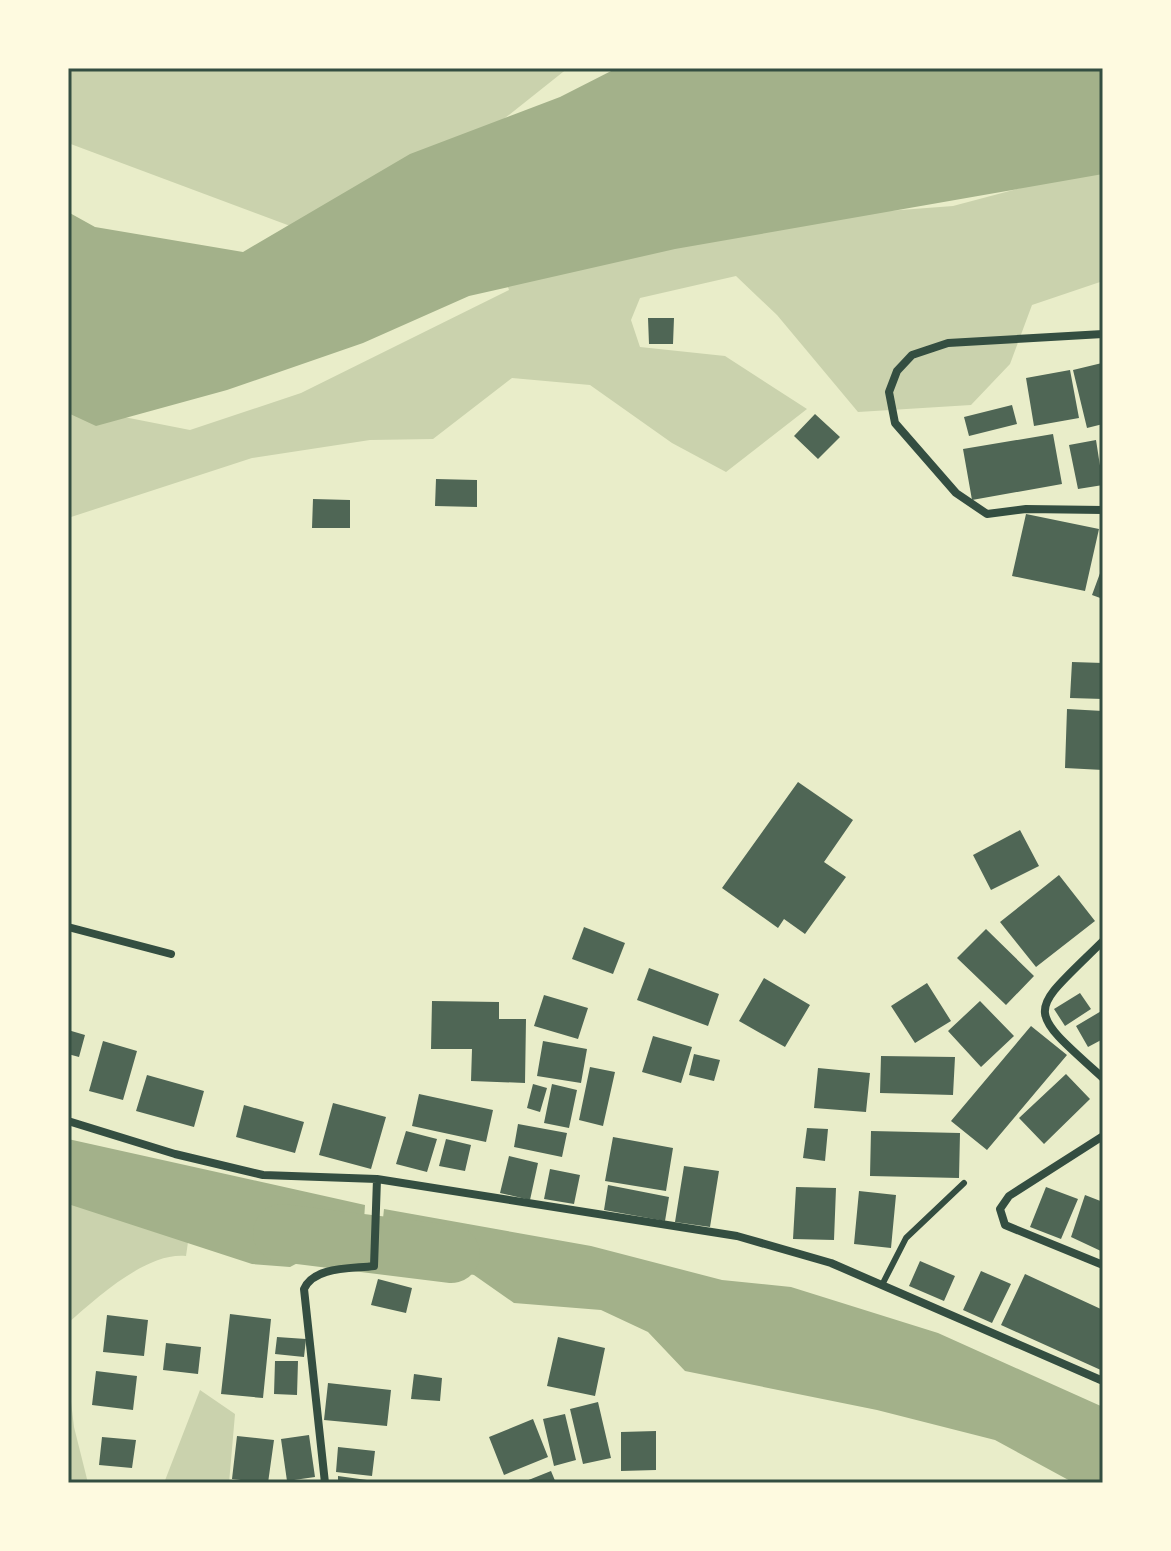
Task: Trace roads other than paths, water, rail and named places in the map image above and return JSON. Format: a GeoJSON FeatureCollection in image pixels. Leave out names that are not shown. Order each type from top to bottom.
{"type":"FeatureCollection","features":[{"type":"Feature","properties":{"kind":"street"},"geometry":{"type":"LineString","coordinates":[[1103,334],[948,343],[912,355],[897,371],[889,392],[895,423],[956,493],[987,514],[1026,509],[1103,510]]}},
{"type":"Feature","properties":{"kind":"street"},"geometry":{"type":"LineString","coordinates":[[68,927],[171,954]]}},
{"type":"Feature","properties":{"kind":"street"},"geometry":{"type":"LineString","coordinates":[[1103,941],[1054,989],[1044,1003],[1043,1016],[1049,1029],[1103,1078]]}},
{"type":"Feature","properties":{"kind":"street"},"geometry":{"type":"LineString","coordinates":[[68,1121],[175,1154],[263,1175],[377,1179],[737,1236],[831,1263],[883,1283],[1103,1381]]}},
{"type":"Feature","properties":{"kind":"street"},"geometry":{"type":"LineString","coordinates":[[1103,1136],[1009,1196],[1000,1209],[1005,1225],[1103,1265]]}},
{"type":"Feature","properties":{"kind":"street"},"geometry":{"type":"LineString","coordinates":[[325,1483],[304,1289],[308,1280],[320,1273],[374,1266],[377,1179]]}},
{"type":"Feature","properties":{"kind":"lane"},"geometry":{"type":"LineString","coordinates":[[883,1283],[906,1238],[964,1183]]}},
{"type":"Feature","properties":{"kind":"waterway"},"geometry":{"type":"LineString","coordinates":[[282,1233],[451,1254]]}}]}
